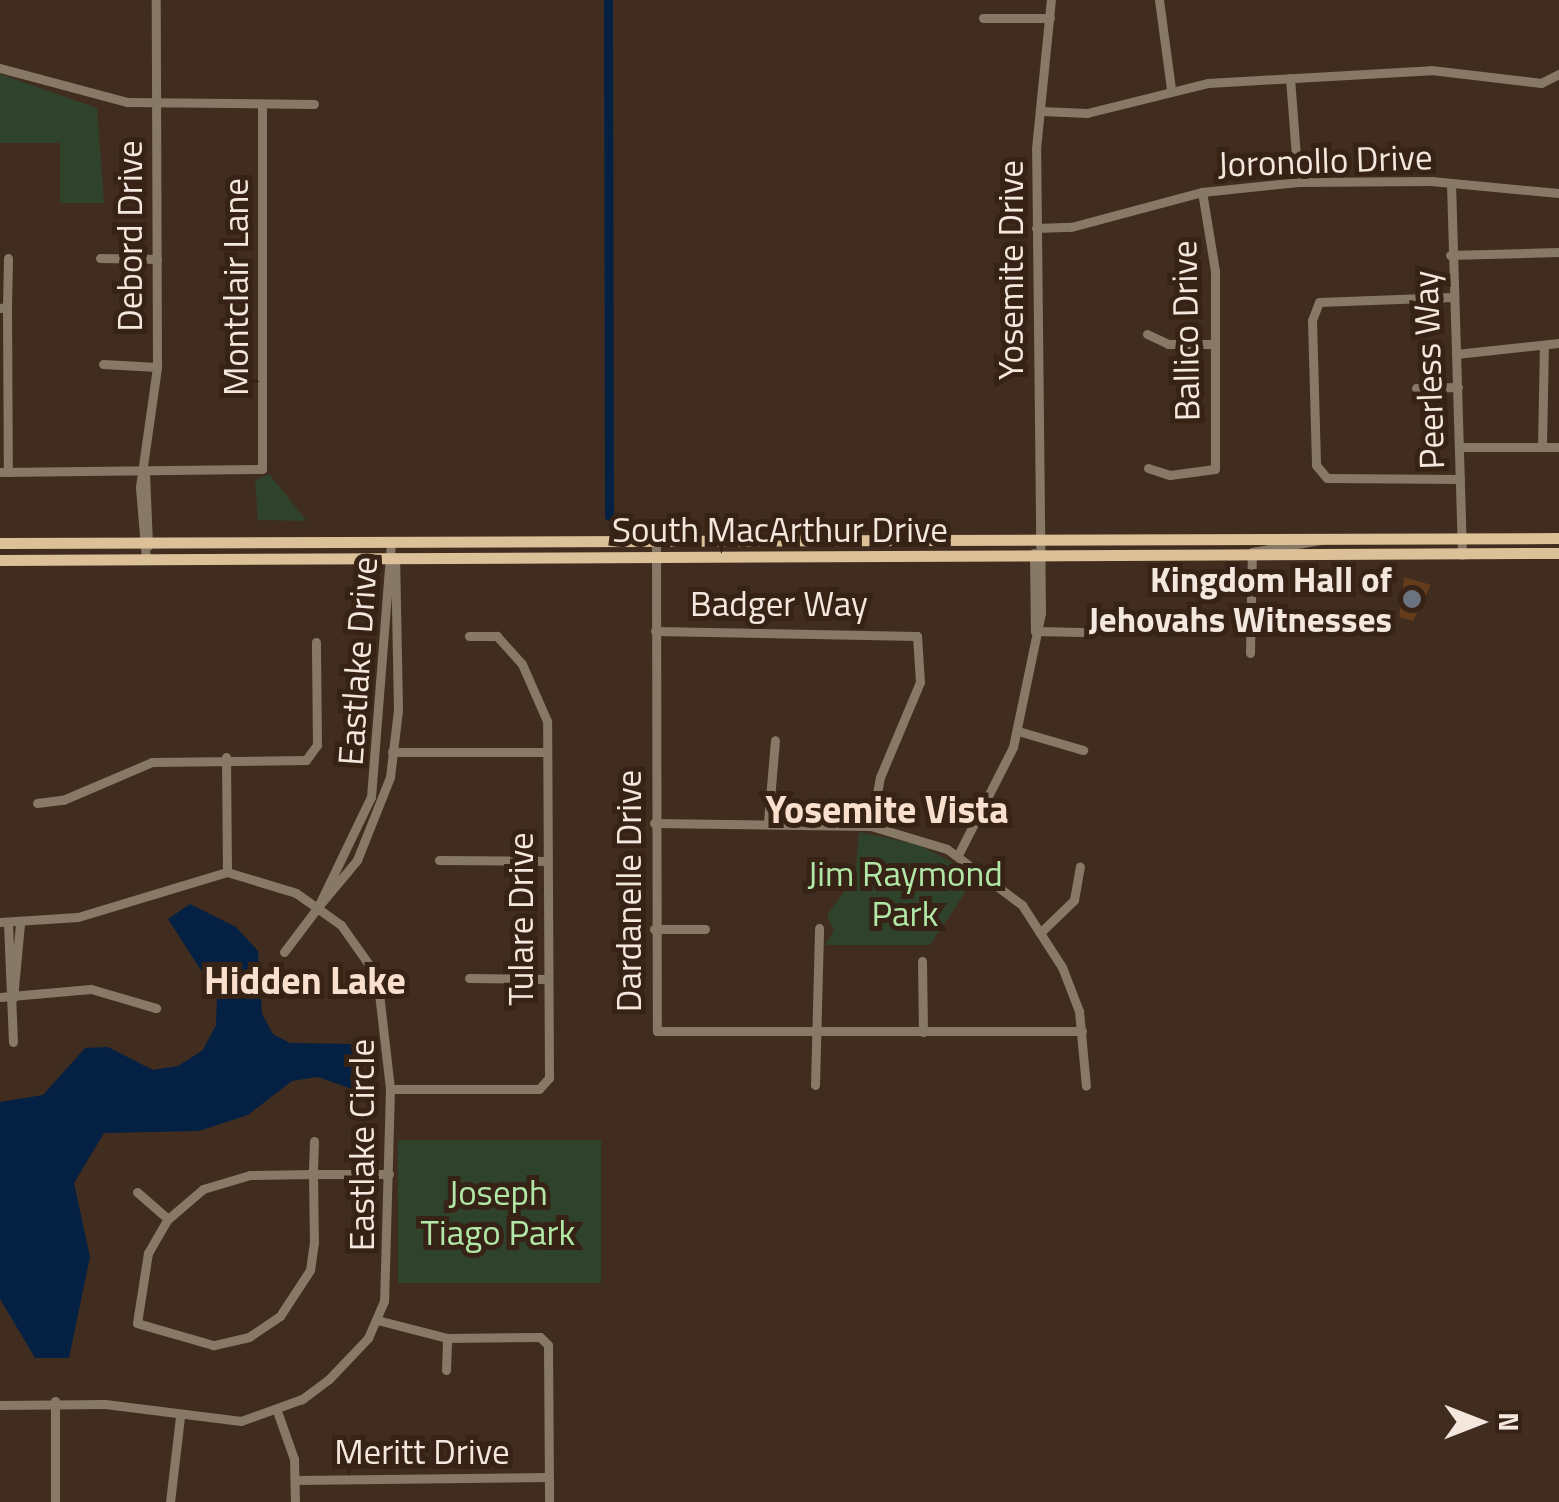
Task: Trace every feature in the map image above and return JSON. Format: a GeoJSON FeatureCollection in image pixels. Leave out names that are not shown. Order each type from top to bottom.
{"type":"FeatureCollection","features":[{"type":"Feature","properties":{"kind":"main road","name":"South MacArthur Drive"},"geometry":{"type":"LineString","coordinates":[[0,543],[1559,538]]}},
{"type":"Feature","properties":{"kind":"main road","name":"South MacArthur Drive"},"geometry":{"type":"LineString","coordinates":[[0,560],[1559,552]]}},
{"type":"Feature","properties":{"kind":"street","name":"Debord Drive"},"geometry":{"type":"LineString","coordinates":[[146,559],[144,470],[157,366],[156,0]]}},
{"type":"Feature","properties":{"kind":"street","name":"Yosemite Drive"},"geometry":{"type":"LineString","coordinates":[[958,856],[1018,731],[1035,631],[1036,228],[1051,0]]}},
{"type":"Feature","properties":{"kind":"street"},"geometry":{"type":"LineString","coordinates":[[1159,0],[1172,90]]}},
{"type":"Feature","properties":{"kind":"street"},"geometry":{"type":"LineString","coordinates":[[983,18],[1050,18]]}},
{"type":"Feature","properties":{"kind":"street"},"geometry":{"type":"LineString","coordinates":[[0,68],[61,86],[156,104],[314,104]]}},
{"type":"Feature","properties":{"kind":"street"},"geometry":{"type":"LineString","coordinates":[[1041,111],[1087,112],[1172,90],[1290,78],[1431,70],[1535,82],[1559,74]]}},
{"type":"Feature","properties":{"kind":"street"},"geometry":{"type":"LineString","coordinates":[[1290,78],[1298,182]]}},
{"type":"Feature","properties":{"kind":"street","name":"Montclair Lane"},"geometry":{"type":"LineString","coordinates":[[144,470],[262,469],[262,104]]}},
{"type":"Feature","properties":{"kind":"street","name":"Joronollo Drive"},"geometry":{"type":"LineString","coordinates":[[1036,228],[1070,227],[1202,192],[1298,182],[1451,183],[1559,193]]}},
{"type":"Feature","properties":{"kind":"street","name":"Peerless Way"},"geometry":{"type":"LineString","coordinates":[[1451,183],[1450,255],[1462,555]]}},
{"type":"Feature","properties":{"kind":"street","name":"Ballico Drive"},"geometry":{"type":"LineString","coordinates":[[1148,468],[1170,475],[1215,469],[1215,272],[1202,192]]}},
{"type":"Feature","properties":{"kind":"street"},"geometry":{"type":"LineString","coordinates":[[1450,255],[1559,252]]}},
{"type":"Feature","properties":{"kind":"street"},"geometry":{"type":"LineString","coordinates":[[8,258],[3,308],[4,472],[144,470]]}},
{"type":"Feature","properties":{"kind":"street"},"geometry":{"type":"LineString","coordinates":[[100,258],[157,259]]}},
{"type":"Feature","properties":{"kind":"street"},"geometry":{"type":"LineString","coordinates":[[1452,297],[1320,302],[1312,320],[1320,474],[1460,478]]}},
{"type":"Feature","properties":{"kind":"street"},"geometry":{"type":"LineString","coordinates":[[1146,334],[1168,344],[1213,344]]}},
{"type":"Feature","properties":{"kind":"street"},"geometry":{"type":"LineString","coordinates":[[1456,354],[1559,343]]}},
{"type":"Feature","properties":{"kind":"street"},"geometry":{"type":"LineString","coordinates":[[1542,446],[1544,346]]}},
{"type":"Feature","properties":{"kind":"street"},"geometry":{"type":"LineString","coordinates":[[103,364],[157,366]]}},
{"type":"Feature","properties":{"kind":"street"},"geometry":{"type":"LineString","coordinates":[[1416,388],[1458,387]]}},
{"type":"Feature","properties":{"kind":"street"},"geometry":{"type":"LineString","coordinates":[[1460,447],[1559,446]]}},
{"type":"Feature","properties":{"kind":"street","name":"Dardanelle Drive"},"geometry":{"type":"LineString","coordinates":[[656,540],[656,1031],[815,1033]]}},
{"type":"Feature","properties":{"kind":"street"},"geometry":{"type":"LineString","coordinates":[[1250,652],[1250,556],[1258,548],[1322,540]]}},
{"type":"Feature","properties":{"kind":"street","name":"Eastlake Drive"},"geometry":{"type":"LineString","coordinates":[[318,906],[335,894],[374,827],[395,752],[391,541]]}},
{"type":"Feature","properties":{"kind":"street","name":"Eastlake Drive"},"geometry":{"type":"LineString","coordinates":[[284,952],[318,906],[362,822],[380,754],[391,557]]}},
{"type":"Feature","properties":{"kind":"street","name":"Badger Way"},"geometry":{"type":"LineString","coordinates":[[655,631],[904,631],[921,642],[920,682],[880,776],[872,826]]}},
{"type":"Feature","properties":{"kind":"street"},"geometry":{"type":"LineString","coordinates":[[1035,631],[1082,632]]}},
{"type":"Feature","properties":{"kind":"street","name":"Tulare Drive"},"geometry":{"type":"LineString","coordinates":[[390,1090],[546,1085],[547,752],[543,702],[522,664],[497,636],[469,636]]}},
{"type":"Feature","properties":{"kind":"street"},"geometry":{"type":"LineString","coordinates":[[37,803],[79,795],[133,765],[226,757],[302,761],[313,754],[316,642]]}},
{"type":"Feature","properties":{"kind":"street"},"geometry":{"type":"LineString","coordinates":[[1018,731],[1083,750]]}},
{"type":"Feature","properties":{"kind":"street"},"geometry":{"type":"LineString","coordinates":[[768,822],[776,740]]}},
{"type":"Feature","properties":{"kind":"street"},"geometry":{"type":"LineString","coordinates":[[380,754],[547,752]]}},
{"type":"Feature","properties":{"kind":"street"},"geometry":{"type":"LineString","coordinates":[[13,998],[4,923],[20,924],[112,909],[227,872],[226,757]]}},
{"type":"Feature","properties":{"kind":"street"},"geometry":{"type":"LineString","coordinates":[[654,823],[872,826],[958,856],[1022,906],[1062,967],[1082,1030],[1086,1086]]}},
{"type":"Feature","properties":{"kind":"street"},"geometry":{"type":"LineString","coordinates":[[439,860],[547,860]]}},
{"type":"Feature","properties":{"kind":"street"},"geometry":{"type":"LineString","coordinates":[[1040,932],[1074,900],[1080,867]]}},
{"type":"Feature","properties":{"kind":"street","name":"Eastlake Circle"},"geometry":{"type":"LineString","coordinates":[[0,1404],[55,1401],[230,1422],[277,1410],[329,1379],[378,1320],[389,1266],[390,1090],[377,976],[355,940],[318,906],[227,872]]}},
{"type":"Feature","properties":{"kind":"street"},"geometry":{"type":"LineString","coordinates":[[13,1042],[20,924]]}},
{"type":"Feature","properties":{"kind":"street"},"geometry":{"type":"LineString","coordinates":[[815,1084],[819,928]]}},
{"type":"Feature","properties":{"kind":"street"},"geometry":{"type":"LineString","coordinates":[[654,929],[705,929]]}},
{"type":"Feature","properties":{"kind":"street"},"geometry":{"type":"LineString","coordinates":[[922,961],[923,1032]]}},
{"type":"Feature","properties":{"kind":"street"},"geometry":{"type":"LineString","coordinates":[[469,978],[548,979]]}},
{"type":"Feature","properties":{"kind":"street"},"geometry":{"type":"LineString","coordinates":[[0,997],[91,988],[156,1008]]}},
{"type":"Feature","properties":{"kind":"street"},"geometry":{"type":"LineString","coordinates":[[815,1033],[1082,1030]]}},
{"type":"Feature","properties":{"kind":"street"},"geometry":{"type":"LineString","coordinates":[[314,1141],[313,1174],[310,1270],[280,1316],[249,1337],[189,1342],[137,1323],[144,1264],[168,1219],[226,1180],[313,1174],[390,1174]]}},
{"type":"Feature","properties":{"kind":"street"},"geometry":{"type":"LineString","coordinates":[[137,1192],[168,1219]]}},
{"type":"Feature","properties":{"kind":"street"},"geometry":{"type":"LineString","coordinates":[[378,1320],[446,1338],[540,1337],[548,1345],[549,1502]]}},
{"type":"Feature","properties":{"kind":"street"},"geometry":{"type":"LineString","coordinates":[[446,1338],[446,1370]]}},
{"type":"Feature","properties":{"kind":"street"},"geometry":{"type":"LineString","coordinates":[[55,1401],[55,1502]]}},
{"type":"Feature","properties":{"kind":"street"},"geometry":{"type":"LineString","coordinates":[[277,1410],[296,1480],[295,1502]]}},
{"type":"Feature","properties":{"kind":"street"},"geometry":{"type":"LineString","coordinates":[[170,1502],[180,1417]]}},
{"type":"Feature","properties":{"kind":"street","name":"Meritt Drive"},"geometry":{"type":"LineString","coordinates":[[296,1480],[548,1478]]}},
{"type":"Feature","properties":{"kind":"green space"},"geometry":{"type":"Polygon","coordinates":[[[0,74],[97,108],[104,203],[60,203],[60,143],[0,143],[0,74]]]}},
{"type":"Feature","properties":{"kind":"green space"},"geometry":{"type":"Polygon","coordinates":[[[269,474],[307,521],[258,520],[255,480],[269,474]]]}},
{"type":"Feature","properties":{"kind":"green space","name":"Jim Raymond Park"},"geometry":{"type":"Polygon","coordinates":[[[859,832],[917,844],[977,875],[930,945],[825,945],[834,931],[827,915],[855,877],[859,832]]]}},
{"type":"Feature","properties":{"kind":"green space","name":"Joseph Tiago Park"},"geometry":{"type":"Polygon","coordinates":[[[398,1140],[601,1140],[601,1283],[398,1283],[398,1140]]]}},
{"type":"Feature","properties":{"kind":"water","name":"Hidden Lake"},"geometry":{"type":"Polygon","coordinates":[[[190,904],[236,927],[258,951],[262,1014],[273,1034],[290,1043],[358,1044],[365,1081],[355,1090],[318,1077],[292,1081],[248,1115],[199,1131],[104,1133],[74,1183],[90,1257],[69,1358],[35,1358],[0,1299],[0,1102],[43,1095],[85,1048],[108,1047],[153,1070],[178,1066],[203,1050],[216,1025],[217,995],[168,919],[190,904]]]}},
{"type":"Feature","properties":{"kind":"building","name":"Kingdom Hall of Jehovahs Witnesses"},"geometry":{"type":"Polygon","coordinates":[[[1404,577],[1431,585],[1413,621],[1399,617],[1404,577]]]}},
{"type":"Feature","properties":{"kind":"waterway"},"geometry":{"type":"LineString","coordinates":[[608,0],[609,516]]}},
{"type":"Feature","properties":{"kind":"place","name":"Kingdom Hall of Jehovahs Witnesses"},"geometry":{"type":"Point","coordinates":[1412,599]}},
{"type":"Feature","properties":{"kind":"district","name":"Yosemite Vista"},"geometry":{"type":"Point","coordinates":[887,810]}},
{"type":"Feature","properties":{"kind":"district","name":"Hidden Lake"},"geometry":{"type":"Point","coordinates":[305,981]}}]}
